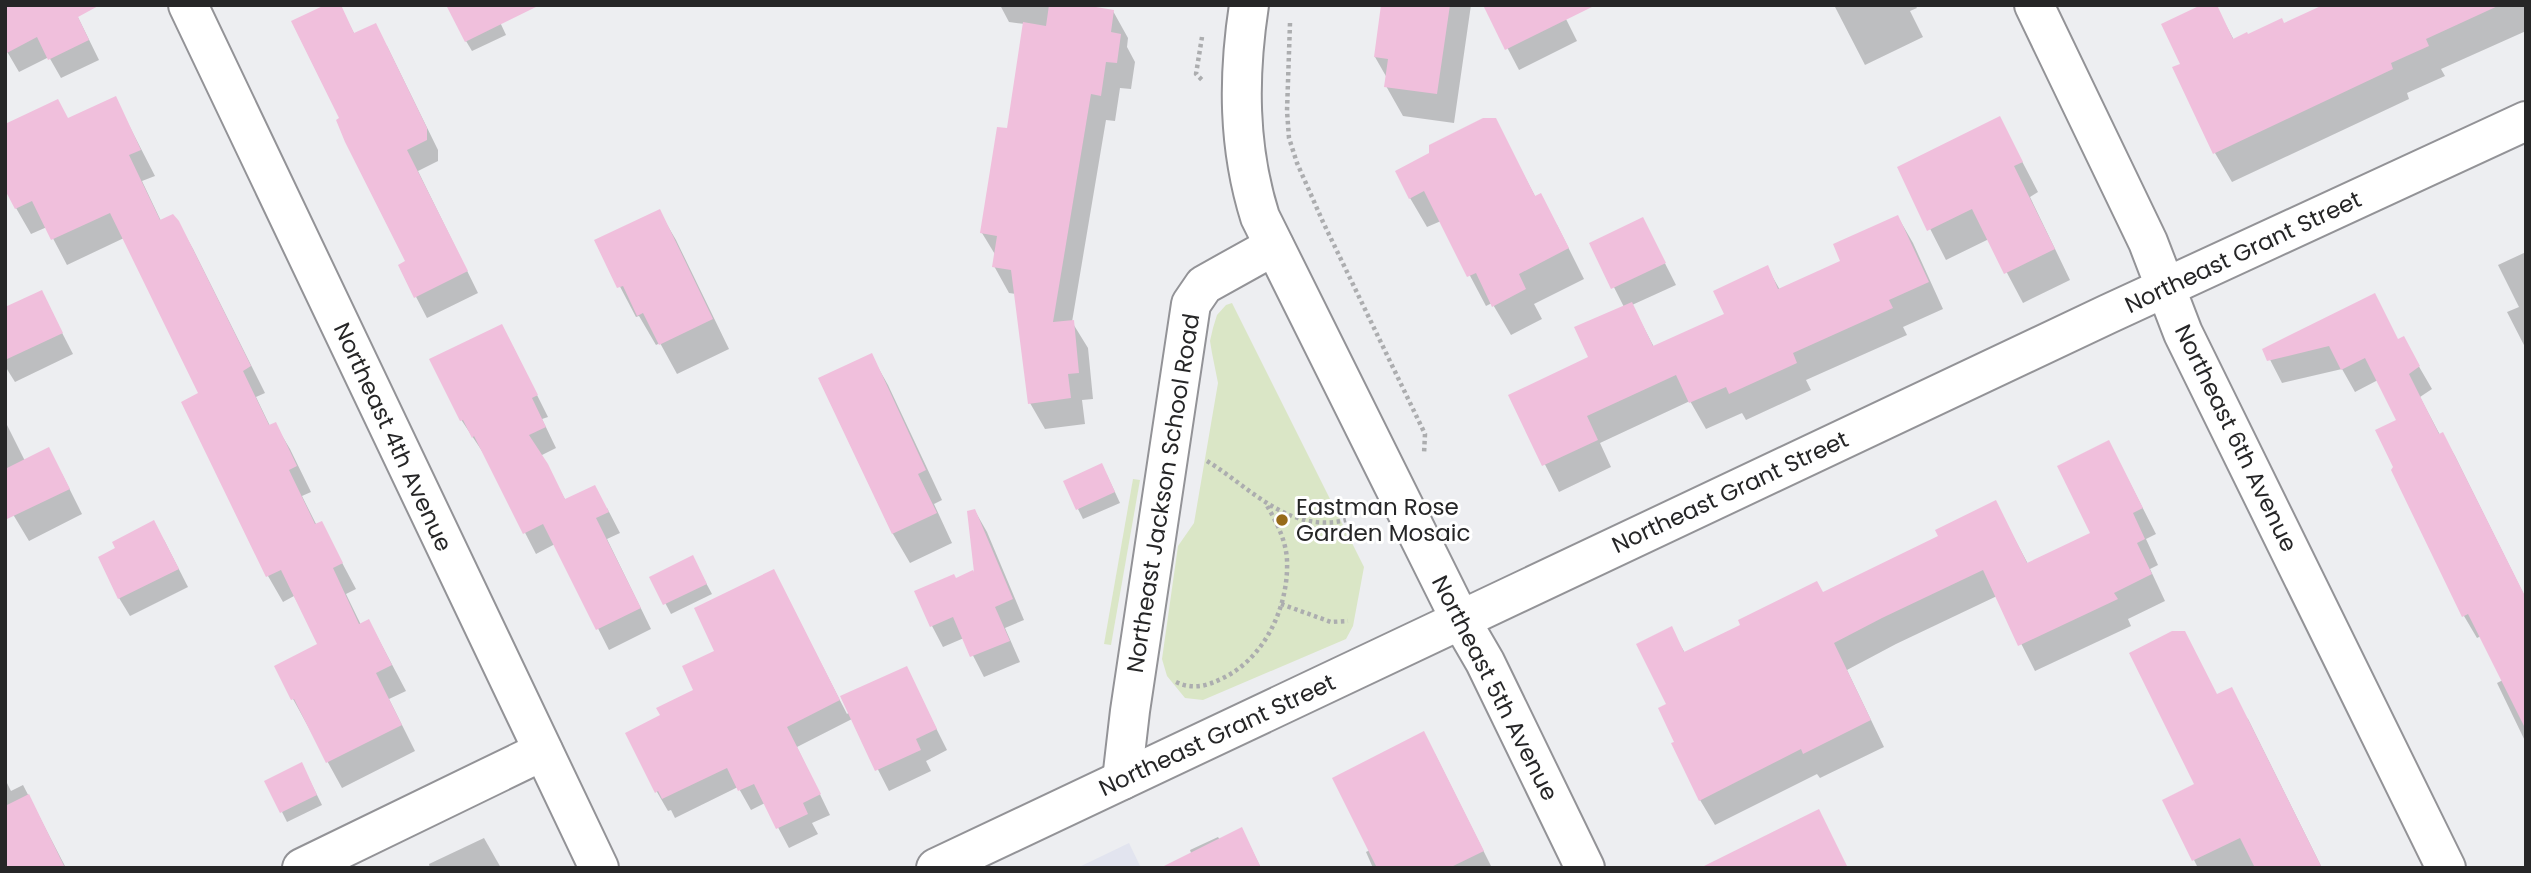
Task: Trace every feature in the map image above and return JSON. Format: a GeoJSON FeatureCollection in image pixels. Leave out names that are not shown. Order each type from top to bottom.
{"type":"FeatureCollection","features":[{"type":"Feature","properties":{"kind":"street","name":"Northeast 4th Avenue"},"geometry":{"type":"LineString","coordinates":[[188,5],[599,868]]}},
{"type":"Feature","properties":{"kind":"street"},"geometry":{"type":"LineString","coordinates":[[1249,5],[1241,60],[1241,131],[1251,190],[1274,246]]}},
{"type":"Feature","properties":{"kind":"street","name":"Northeast 6th Avenue"},"geometry":{"type":"LineString","coordinates":[[2034,5],[2148,242],[2183,333],[2445,868]]}},
{"type":"Feature","properties":{"kind":"street","name":"Northeast Grant Street"},"geometry":{"type":"LineString","coordinates":[[936,868],[1460,619],[2526,121]]}},
{"type":"Feature","properties":{"kind":"street","name":"Northeast 5th Avenue"},"geometry":{"type":"LineString","coordinates":[[1274,246],[1586,868]]}},
{"type":"Feature","properties":{"kind":"street","name":"Northeast Jackson School Road"},"geometry":{"type":"LineString","coordinates":[[1122,780],[1191,304],[1204,285],[1274,246]]}},
{"type":"Feature","properties":{"kind":"street"},"geometry":{"type":"LineString","coordinates":[[302,868],[543,751]]}},
{"type":"Feature","properties":{"kind":"path"},"geometry":{"type":"LineString","coordinates":[[1290,16],[1287,111],[1289,138],[1323,222],[1425,434]]}},
{"type":"Feature","properties":{"kind":"path"},"geometry":{"type":"LineString","coordinates":[[1201,457],[1231,475],[1266,504],[1304,520],[1337,523],[1346,520]]}},
{"type":"Feature","properties":{"kind":"path"},"geometry":{"type":"LineString","coordinates":[[1176,682],[1190,687],[1203,687],[1230,675],[1245,664],[1265,641],[1281,604],[1287,556],[1276,522],[1266,504]]}},
{"type":"Feature","properties":{"kind":"path"},"geometry":{"type":"LineString","coordinates":[[1281,604],[1331,622],[1348,621]]}},
{"type":"Feature","properties":{"kind":"shaded area"},"geometry":{"type":"Polygon","coordinates":[[[1129,843],[1141,868],[1077,868],[1129,843]]]}},
{"type":"Feature","properties":{"kind":"green space"},"geometry":{"type":"Polygon","coordinates":[[[1232,303],[1364,567],[1353,626],[1346,639],[1203,700],[1185,698],[1167,676],[1162,659],[1178,546],[1194,523],[1218,383],[1210,341],[1217,315],[1226,305],[1232,303]]]}},
{"type":"Feature","properties":{"kind":"green space"},"geometry":{"type":"Polygon","coordinates":[[[1133,479],[1140,480],[1111,645],[1104,644],[1133,479]]]}},
{"type":"Feature","properties":{"kind":"building"},"geometry":{"type":"Polygon","coordinates":[[[5,5],[100,5],[78,17],[89,40],[48,60],[37,37],[5,54],[5,5]]]}},
{"type":"Feature","properties":{"kind":"building"},"geometry":{"type":"Polygon","coordinates":[[[325,5],[341,5],[354,33],[376,23],[427,128],[427,140],[407,150],[468,271],[414,298],[398,265],[405,261],[345,142],[336,120],[339,118],[291,21],[325,5]]]}},
{"type":"Feature","properties":{"kind":"building"},"geometry":{"type":"Polygon","coordinates":[[[446,5],[540,5],[465,42],[446,5]]]}},
{"type":"Feature","properties":{"kind":"building"},"geometry":{"type":"Polygon","coordinates":[[[1049,5],[1084,5],[1114,10],[1111,32],[1121,34],[1117,63],[1106,62],[1101,96],[1091,94],[1053,322],[1074,320],[1079,373],[1068,374],[1071,398],[1028,404],[1011,270],[992,267],[997,236],[980,233],[997,127],[1007,128],[1023,22],[1046,26],[1049,5]]]}},
{"type":"Feature","properties":{"kind":"building"},"geometry":{"type":"Polygon","coordinates":[[[1381,5],[1450,5],[1437,94],[1384,87],[1388,59],[1374,57],[1381,5]]]}},
{"type":"Feature","properties":{"kind":"building"},"geometry":{"type":"Polygon","coordinates":[[[1483,5],[1596,5],[1505,50],[1483,5]]]}},
{"type":"Feature","properties":{"kind":"building"},"geometry":{"type":"Polygon","coordinates":[[[2201,5],[2217,5],[2233,39],[2282,18],[2284,23],[2323,5],[2500,5],[2426,39],[2429,46],[2391,63],[2393,69],[2213,154],[2172,67],[2180,64],[2161,24],[2201,5]]]}},
{"type":"Feature","properties":{"kind":"building"},"geometry":{"type":"Polygon","coordinates":[[[116,96],[141,150],[129,155],[160,220],[173,214],[179,221],[251,366],[243,371],[269,425],[276,422],[297,466],[289,470],[315,524],[322,521],[343,563],[333,568],[359,624],[369,619],[392,665],[376,673],[402,725],[326,763],[274,666],[317,644],[281,570],[266,577],[181,402],[198,393],[110,213],[51,240],[32,201],[15,209],[5,190],[5,124],[58,99],[68,118],[116,96]]]}},
{"type":"Feature","properties":{"kind":"building"},"geometry":{"type":"Polygon","coordinates":[[[2000,116],[2023,162],[2014,166],[2055,249],[2004,274],[1972,209],[1927,231],[1897,167],[2000,116]]]}},
{"type":"Feature","properties":{"kind":"building"},"geometry":{"type":"Polygon","coordinates":[[[1483,118],[1496,118],[1535,196],[1541,193],[1569,248],[1519,274],[1526,289],[1492,307],[1476,273],[1467,277],[1424,191],[1409,199],[1395,171],[1429,153],[1429,145],[1483,118]]]}},
{"type":"Feature","properties":{"kind":"building"},"geometry":{"type":"Polygon","coordinates":[[[660,209],[713,319],[659,345],[643,313],[637,316],[623,286],[617,288],[594,240],[660,209]]]}},
{"type":"Feature","properties":{"kind":"building"},"geometry":{"type":"Polygon","coordinates":[[[1898,215],[1929,282],[1889,300],[1893,308],[1793,353],[1797,363],[1729,394],[1726,387],[1689,403],[1676,375],[1587,416],[1598,440],[1542,466],[1508,395],[1588,357],[1574,327],[1632,302],[1653,346],[1724,314],[1713,291],[1768,265],[1778,289],[1840,261],[1833,244],[1898,215]]]}},
{"type":"Feature","properties":{"kind":"building"},"geometry":{"type":"Polygon","coordinates":[[[1643,217],[1666,263],[1611,289],[1589,243],[1643,217]]]}},
{"type":"Feature","properties":{"kind":"building"},"geometry":{"type":"Polygon","coordinates":[[[42,290],[63,333],[5,360],[5,307],[42,290]]]}},
{"type":"Feature","properties":{"kind":"building"},"geometry":{"type":"Polygon","coordinates":[[[2375,293],[2398,339],[2404,336],[2420,366],[2409,374],[2439,434],[2443,432],[2526,598],[2526,730],[2468,614],[2462,617],[2391,470],[2393,467],[2375,430],[2396,420],[2365,358],[2341,370],[2329,346],[2267,361],[2262,349],[2375,293]]]}},
{"type":"Feature","properties":{"kind":"building"},"geometry":{"type":"Polygon","coordinates":[[[502,324],[538,395],[532,398],[546,427],[529,435],[548,464],[565,499],[595,485],[609,512],[596,518],[641,608],[596,630],[543,524],[523,534],[474,436],[472,438],[463,420],[460,421],[429,359],[502,324]]]}},
{"type":"Feature","properties":{"kind":"building"},"geometry":{"type":"Polygon","coordinates":[[[872,353],[926,470],[918,474],[937,513],[892,534],[818,378],[872,353]]]}},
{"type":"Feature","properties":{"kind":"building"},"geometry":{"type":"Polygon","coordinates":[[[2109,440],[2143,508],[2133,513],[2145,539],[2137,543],[2152,574],[2114,593],[2118,599],[2018,646],[1983,570],[1882,618],[1834,643],[1871,720],[1803,754],[1801,749],[1699,801],[1671,743],[1674,742],[1658,708],[1666,704],[1636,644],[1672,626],[1684,652],[1740,625],[1738,620],[1817,581],[1823,592],[1938,536],[1935,530],[1996,500],[2027,563],[2090,533],[2057,466],[2109,440]]]}},
{"type":"Feature","properties":{"kind":"building"},"geometry":{"type":"Polygon","coordinates":[[[49,447],[70,489],[5,520],[5,469],[49,447]]]}},
{"type":"Feature","properties":{"kind":"building"},"geometry":{"type":"Polygon","coordinates":[[[1102,463],[1115,492],[1076,510],[1063,481],[1102,463]]]}},
{"type":"Feature","properties":{"kind":"building"},"geometry":{"type":"Polygon","coordinates":[[[975,509],[1013,599],[995,607],[1010,641],[970,657],[953,617],[930,627],[914,591],[954,574],[956,578],[973,570],[974,572],[967,511],[975,509]]]}},
{"type":"Feature","properties":{"kind":"building"},"geometry":{"type":"Polygon","coordinates":[[[154,520],[179,569],[118,599],[98,557],[115,548],[112,542],[154,520]]]}},
{"type":"Feature","properties":{"kind":"building"},"geometry":{"type":"Polygon","coordinates":[[[693,555],[707,584],[663,605],[649,577],[693,555]]]}},
{"type":"Feature","properties":{"kind":"building"},"geometry":{"type":"Polygon","coordinates":[[[774,569],[840,700],[787,727],[821,794],[803,803],[808,814],[776,829],[754,784],[738,791],[727,768],[662,799],[658,791],[655,793],[625,733],[660,715],[656,708],[693,690],[682,666],[714,651],[694,608],[774,569]]]}},
{"type":"Feature","properties":{"kind":"building"},"geometry":{"type":"Polygon","coordinates":[[[2172,631],[2185,631],[2217,694],[2232,687],[2322,868],[2255,868],[2240,838],[2192,861],[2162,800],[2194,784],[2129,653],[2172,631]]]}},
{"type":"Feature","properties":{"kind":"building"},"geometry":{"type":"Polygon","coordinates":[[[907,666],[937,729],[916,739],[921,750],[875,771],[840,696],[907,666]]]}},
{"type":"Feature","properties":{"kind":"building"},"geometry":{"type":"Polygon","coordinates":[[[1424,731],[1484,851],[1449,868],[1377,868],[1332,778],[1424,731]]]}},
{"type":"Feature","properties":{"kind":"building"},"geometry":{"type":"Polygon","coordinates":[[[302,762],[317,795],[280,813],[264,781],[302,762]]]}},
{"type":"Feature","properties":{"kind":"building"},"geometry":{"type":"Polygon","coordinates":[[[29,794],[65,868],[5,868],[5,806],[29,794]]]}},
{"type":"Feature","properties":{"kind":"building"},"geometry":{"type":"Polygon","coordinates":[[[1819,809],[1848,868],[1700,868],[1819,809]]]}},
{"type":"Feature","properties":{"kind":"building"},"geometry":{"type":"Polygon","coordinates":[[[1242,827],[1261,868],[1160,868],[1242,827]]]}},
{"type":"Feature","properties":{"kind":"place","name":"Eastman Rose Garden Mosaic"},"geometry":{"type":"Point","coordinates":[1282,520]}}]}
